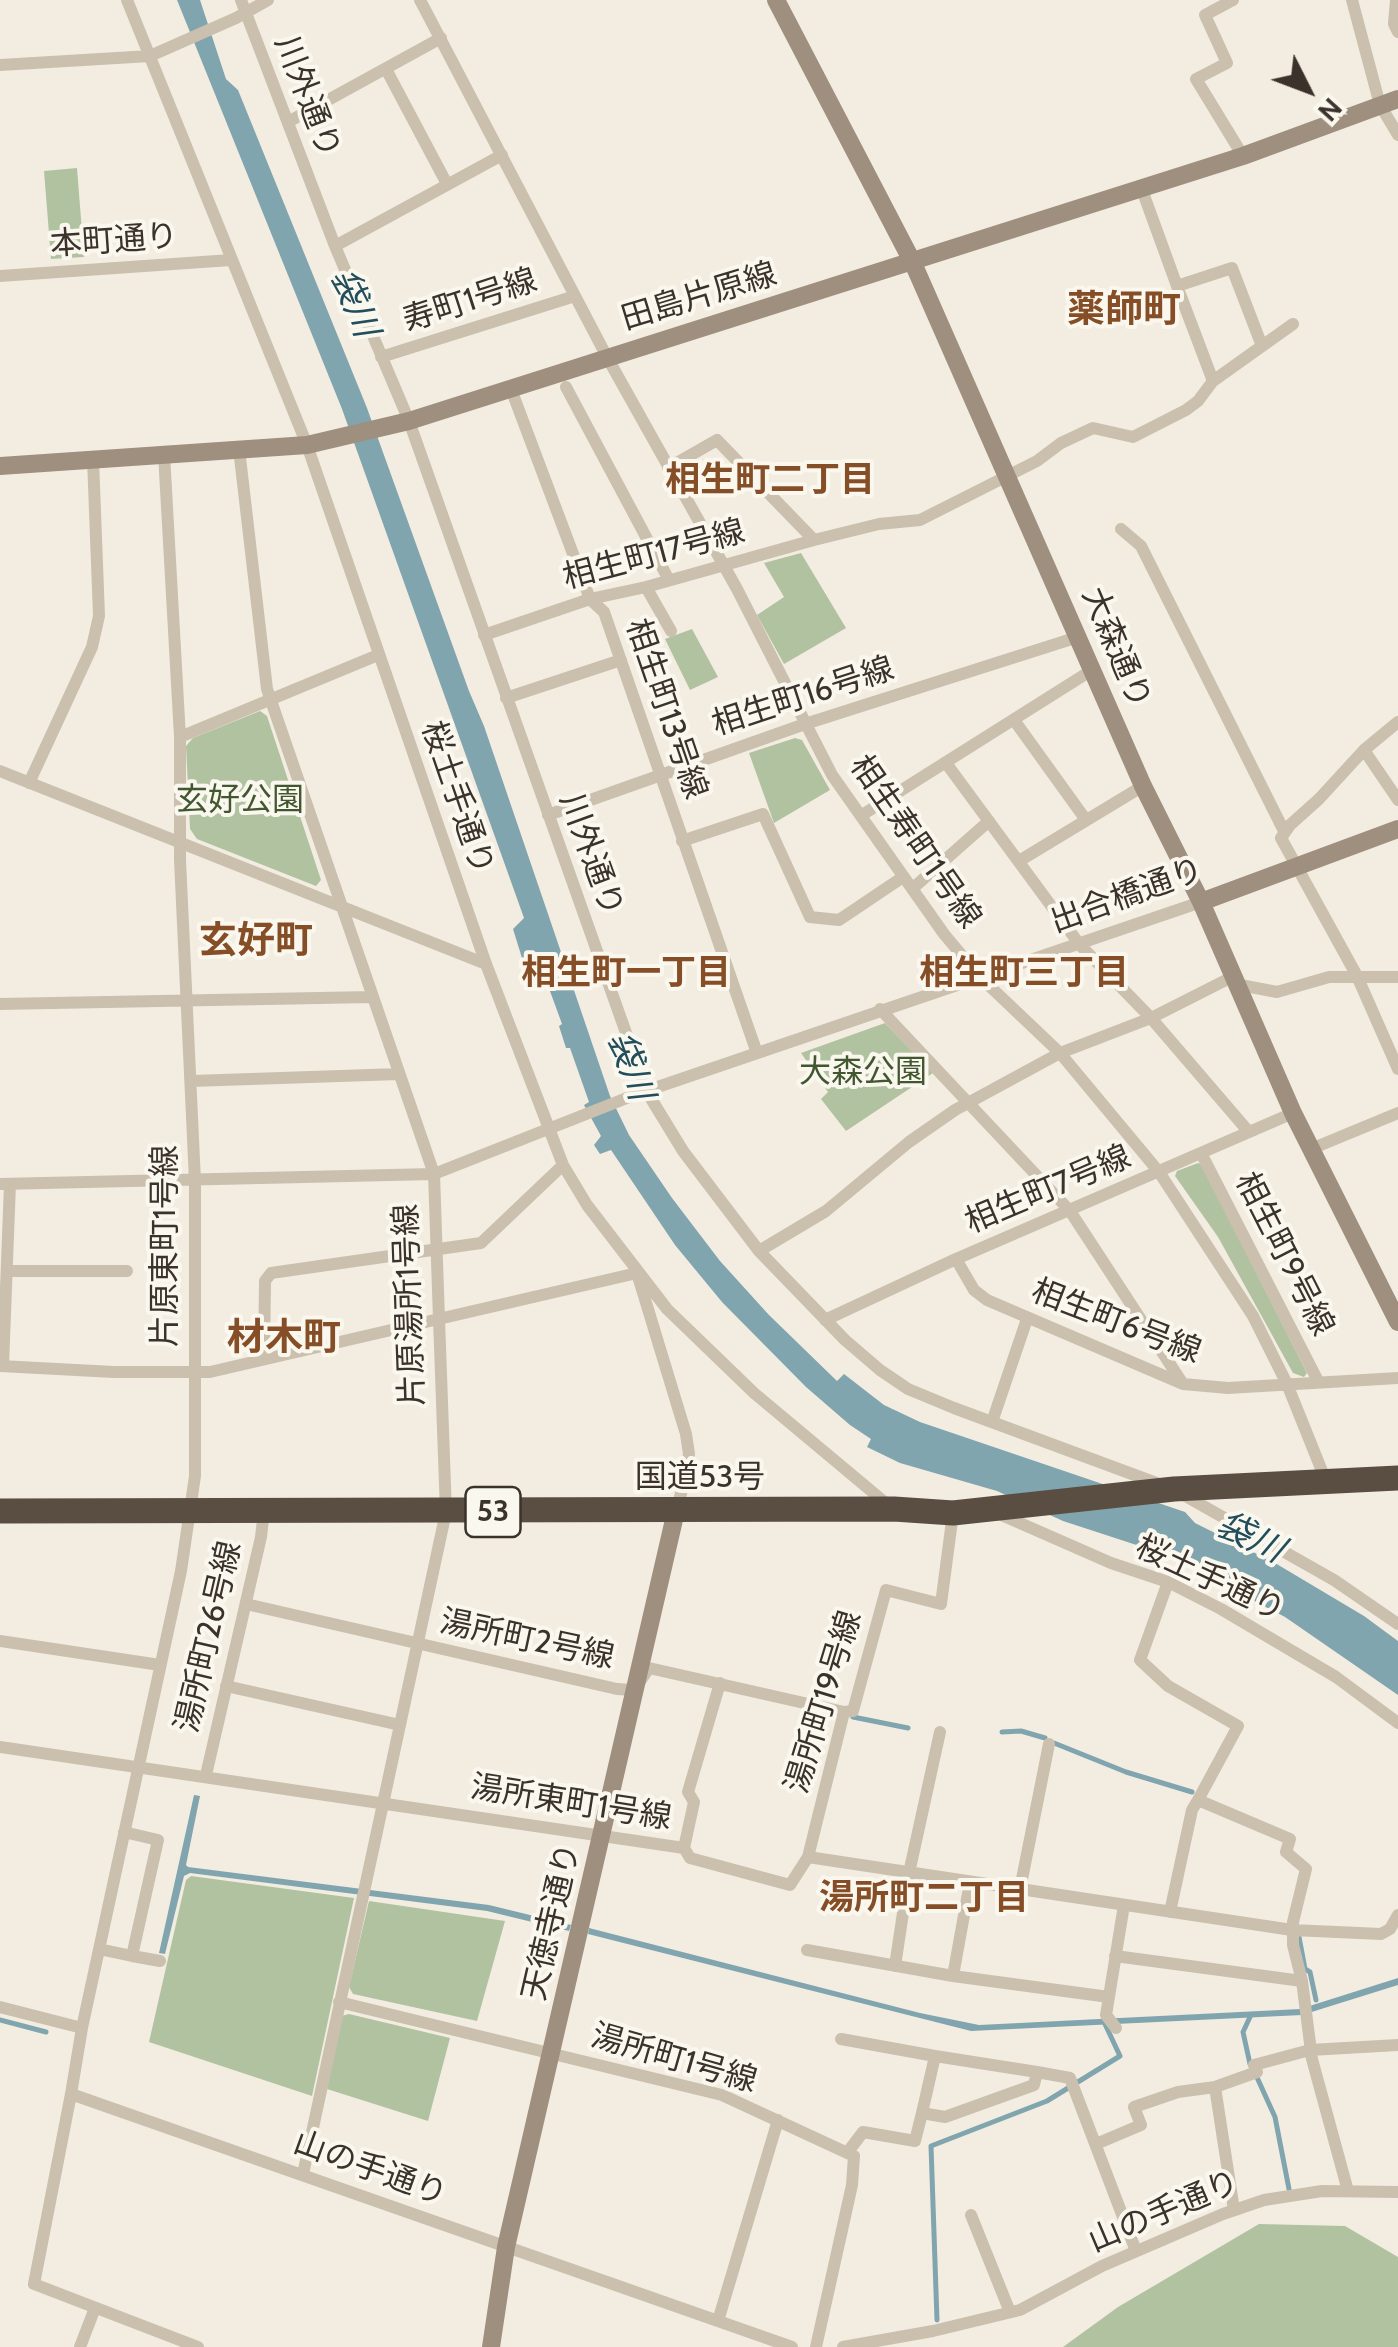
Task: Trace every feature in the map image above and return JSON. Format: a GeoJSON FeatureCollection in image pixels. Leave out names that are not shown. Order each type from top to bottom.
{"type":"FeatureCollection","features":[{"type":"Feature","properties":{"kind":"highway","name":"国道53号"},"geometry":{"type":"LineString","coordinates":[[0,1511],[894,1509],[954,1513],[1174,1489],[1398,1478]]}},
{"type":"Feature","properties":{"kind":"street","name":"桜土手通り"},"geometry":{"type":"LineString","coordinates":[[127,0],[307,445],[486,964],[563,1165],[587,1206],[667,1309],[754,1392],[894,1509]]}},
{"type":"Feature","properties":{"kind":"street"},"geometry":{"type":"LineString","coordinates":[[0,65],[150,56],[228,22],[244,6],[268,0]]}},
{"type":"Feature","properties":{"kind":"street"},"geometry":{"type":"LineString","coordinates":[[335,246],[502,154],[420,0]]}},
{"type":"Feature","properties":{"kind":"street","name":"大森通り"},"geometry":{"type":"LineString","coordinates":[[776,0],[913,263],[1143,786],[1200,902],[1293,1113],[1398,1322]]}},
{"type":"Feature","properties":{"kind":"street"},"geometry":{"type":"LineString","coordinates":[[1197,0],[1228,63],[1196,80],[1243,156]]}},
{"type":"Feature","properties":{"kind":"street"},"geometry":{"type":"LineString","coordinates":[[1204,15],[1233,0]]}},
{"type":"Feature","properties":{"kind":"street"},"geometry":{"type":"LineString","coordinates":[[1352,0],[1398,136]]}},
{"type":"Feature","properties":{"kind":"street"},"geometry":{"type":"LineString","coordinates":[[1396,0],[1394,24],[1398,32]]}},
{"type":"Feature","properties":{"kind":"street","name":"川外通り"},"geometry":{"type":"LineString","coordinates":[[244,6],[382,358],[400,423],[484,635],[642,1093],[682,1151],[759,1251],[868,1360],[908,1389],[1174,1489],[1334,1580],[1398,1624]]}},
{"type":"Feature","properties":{"kind":"street"},"geometry":{"type":"LineString","coordinates":[[288,122],[441,38]]}},
{"type":"Feature","properties":{"kind":"street"},"geometry":{"type":"LineString","coordinates":[[386,68],[447,184]]}},
{"type":"Feature","properties":{"kind":"street","name":"田島片原線"},"geometry":{"type":"LineString","coordinates":[[0,466],[336,440],[913,263],[1243,156],[1389,102]]}},
{"type":"Feature","properties":{"kind":"street","name":"相生寿町1号線"},"geometry":{"type":"LineString","coordinates":[[502,154],[832,776],[944,934],[980,976],[1060,1053],[1159,1172],[1237,1288],[1287,1384],[1326,1480]]}},
{"type":"Feature","properties":{"kind":"street"},"geometry":{"type":"LineString","coordinates":[[1141,187],[1213,381]]}},
{"type":"Feature","properties":{"kind":"street","name":"本町通り"},"geometry":{"type":"LineString","coordinates":[[0,276],[231,260]]}},
{"type":"Feature","properties":{"kind":"street"},"geometry":{"type":"LineString","coordinates":[[1177,286],[1232,268],[1262,346]]}},
{"type":"Feature","properties":{"kind":"street","name":"寿町1号線"},"geometry":{"type":"LineString","coordinates":[[382,358],[575,296]]}},
{"type":"Feature","properties":{"kind":"street","name":"相生町17号線"},"geometry":{"type":"LineString","coordinates":[[484,635],[590,599],[879,524],[920,520],[1037,461],[1060,443],[1092,428],[1133,437],[1186,410],[1213,381],[1293,324]]}},
{"type":"Feature","properties":{"kind":"street"},"geometry":{"type":"LineString","coordinates":[[566,387],[669,580]]}},
{"type":"Feature","properties":{"kind":"street","name":"相生町13号線"},"geometry":{"type":"LineString","coordinates":[[511,389],[590,599],[604,612],[757,1053]]}},
{"type":"Feature","properties":{"kind":"street"},"geometry":{"type":"LineString","coordinates":[[668,468],[716,440],[814,540]]}},
{"type":"Feature","properties":{"kind":"street","name":"片原湯所1号線"},"geometry":{"type":"LineString","coordinates":[[239,449],[270,701],[434,1174],[437,1250],[446,1512],[303,2174]]}},
{"type":"Feature","properties":{"kind":"street","name":"片原東町1号線"},"geometry":{"type":"LineString","coordinates":[[82,2028],[181,1571],[194,1476],[195,1181],[180,843],[180,737],[164,454]]}},
{"type":"Feature","properties":{"kind":"street"},"geometry":{"type":"LineString","coordinates":[[29,783],[92,646],[100,616],[93,459]]}},
{"type":"Feature","properties":{"kind":"street"},"geometry":{"type":"LineString","coordinates":[[1120,529],[1141,546],[1284,832]]}},
{"type":"Feature","properties":{"kind":"street"},"geometry":{"type":"LineString","coordinates":[[646,587],[672,631]]}},
{"type":"Feature","properties":{"kind":"street","name":"相生町16号線"},"geometry":{"type":"LineString","coordinates":[[548,816],[805,724],[1078,637]]}},
{"type":"Feature","properties":{"kind":"street"},"geometry":{"type":"LineString","coordinates":[[180,737],[378,656]]}},
{"type":"Feature","properties":{"kind":"street"},"geometry":{"type":"LineString","coordinates":[[506,698],[621,660]]}},
{"type":"Feature","properties":{"kind":"street"},"geometry":{"type":"LineString","coordinates":[[862,815],[1092,670]]}},
{"type":"Feature","properties":{"kind":"street"},"geometry":{"type":"LineString","coordinates":[[1014,720],[1086,820]]}},
{"type":"Feature","properties":{"kind":"street"},"geometry":{"type":"LineString","coordinates":[[1398,722],[1364,750],[1281,838],[1357,976],[1395,1053],[1398,1070]]}},
{"type":"Feature","properties":{"kind":"street"},"geometry":{"type":"LineString","coordinates":[[1364,750],[1398,800]]}},
{"type":"Feature","properties":{"kind":"street"},"geometry":{"type":"LineString","coordinates":[[946,763],[1080,945],[1151,1018],[1248,1131]]}},
{"type":"Feature","properties":{"kind":"street"},"geometry":{"type":"LineString","coordinates":[[0,771],[486,964]]}},
{"type":"Feature","properties":{"kind":"street"},"geometry":{"type":"LineString","coordinates":[[1019,861],[1143,786]]}},
{"type":"Feature","properties":{"kind":"street"},"geometry":{"type":"LineString","coordinates":[[682,841],[762,814],[810,917],[839,920],[903,877]]}},
{"type":"Feature","properties":{"kind":"street"},"geometry":{"type":"LineString","coordinates":[[912,890],[989,820]]}},
{"type":"Feature","properties":{"kind":"street","name":"出合橋通り"},"geometry":{"type":"LineString","coordinates":[[5,1184],[434,1174],[642,1093],[880,1009],[1080,945],[1398,829]]}},
{"type":"Feature","properties":{"kind":"street"},"geometry":{"type":"LineString","coordinates":[[759,1251],[826,1211],[909,1142],[968,1102],[1060,1053],[1234,981],[1278,992],[1329,977],[1398,977]]}},
{"type":"Feature","properties":{"kind":"street"},"geometry":{"type":"LineString","coordinates":[[0,1004],[372,997]]}},
{"type":"Feature","properties":{"kind":"street"},"geometry":{"type":"LineString","coordinates":[[880,1009],[1070,1211],[1183,1384]]}},
{"type":"Feature","properties":{"kind":"street"},"geometry":{"type":"LineString","coordinates":[[192,1080],[399,1074]]}},
{"type":"Feature","properties":{"kind":"street","name":"相生町7号線"},"geometry":{"type":"LineString","coordinates":[[825,1320],[1293,1113]]}},
{"type":"Feature","properties":{"kind":"street"},"geometry":{"type":"LineString","coordinates":[[1311,1148],[1398,1113]]}},
{"type":"Feature","properties":{"kind":"street","name":"相生町9号線"},"geometry":{"type":"LineString","coordinates":[[1200,1153],[1318,1381]]}},
{"type":"Feature","properties":{"kind":"street"},"geometry":{"type":"LineString","coordinates":[[264,1359],[264,1281],[271,1273],[481,1243],[563,1165]]}},
{"type":"Feature","properties":{"kind":"street"},"geometry":{"type":"LineString","coordinates":[[5,1184],[9,1271],[2,1366],[194,1374],[637,1273],[686,1434],[689,1454],[676,1511]]}},
{"type":"Feature","properties":{"kind":"street","name":"相生町6号線"},"geometry":{"type":"LineString","coordinates":[[956,1259],[977,1292],[1027,1320],[1183,1384],[1228,1388],[1398,1378]]}},
{"type":"Feature","properties":{"kind":"street"},"geometry":{"type":"LineString","coordinates":[[9,1271],[127,1271]]}},
{"type":"Feature","properties":{"kind":"street"},"geometry":{"type":"LineString","coordinates":[[992,1422],[1027,1320]]}},
{"type":"Feature","properties":{"kind":"street","name":"桜土手通り"},"geometry":{"type":"LineString","coordinates":[[986,1508],[1111,1563],[1168,1582],[1279,1640],[1398,1723]]}},
{"type":"Feature","properties":{"kind":"street","name":"湯所町26号線"},"geometry":{"type":"LineString","coordinates":[[206,1775],[264,1510]]}},
{"type":"Feature","properties":{"kind":"street","name":"天徳寺通り"},"geometry":{"type":"LineString","coordinates":[[491,2347],[506,2247],[676,1511]]}},
{"type":"Feature","properties":{"kind":"street","name":"湯所町19号線"},"geometry":{"type":"LineString","coordinates":[[808,1857],[844,1712],[853,1711],[886,1590],[941,1604],[954,1513]]}},
{"type":"Feature","properties":{"kind":"street"},"geometry":{"type":"LineString","coordinates":[[1168,1582],[1140,1660],[1168,1686],[1238,1726],[1192,1810],[1170,1912]]}},
{"type":"Feature","properties":{"kind":"street","name":"湯所町2号線"},"geometry":{"type":"LineString","coordinates":[[246,1604],[634,1690],[648,1668],[844,1712]]}},
{"type":"Feature","properties":{"kind":"street"},"geometry":{"type":"LineString","coordinates":[[0,1641],[160,1664]]}},
{"type":"Feature","properties":{"kind":"street"},"geometry":{"type":"LineString","coordinates":[[684,1848],[694,1802],[688,1792],[720,1683]]}},
{"type":"Feature","properties":{"kind":"street"},"geometry":{"type":"LineString","coordinates":[[226,1686],[400,1725]]}},
{"type":"Feature","properties":{"kind":"street"},"geometry":{"type":"LineString","coordinates":[[895,1966],[909,1873],[940,1732]]}},
{"type":"Feature","properties":{"kind":"street"},"geometry":{"type":"LineString","coordinates":[[1020,1889],[1048,1744]]}},
{"type":"Feature","properties":{"kind":"street","name":"湯所東町1号線"},"geometry":{"type":"LineString","coordinates":[[0,1747],[684,1848],[690,1858],[790,1884],[808,1857]]}},
{"type":"Feature","properties":{"kind":"street"},"geometry":{"type":"LineString","coordinates":[[1198,1800],[1290,1839],[1286,1852],[1306,1869],[1292,1945],[1302,1981],[1310,2050],[1348,2190]]}},
{"type":"Feature","properties":{"kind":"street"},"geometry":{"type":"LineString","coordinates":[[124,1832],[158,1840],[132,1956]]}},
{"type":"Feature","properties":{"kind":"street"},"geometry":{"type":"LineString","coordinates":[[808,1857],[1292,1930],[1381,1934],[1390,1929],[1398,1914]]}},
{"type":"Feature","properties":{"kind":"street"},"geometry":{"type":"LineString","coordinates":[[953,1976],[970,1882]]}},
{"type":"Feature","properties":{"kind":"street"},"geometry":{"type":"LineString","coordinates":[[1116,2028],[1106,2015],[1124,1905]]}},
{"type":"Feature","properties":{"kind":"street"},"geometry":{"type":"LineString","coordinates":[[100,1949],[160,1961]]}},
{"type":"Feature","properties":{"kind":"street"},"geometry":{"type":"LineString","coordinates":[[806,1950],[953,1976],[1109,1997]]}},
{"type":"Feature","properties":{"kind":"street"},"geometry":{"type":"LineString","coordinates":[[1116,1956],[1302,1981]]}},
{"type":"Feature","properties":{"kind":"street","name":"湯所町1号線"},"geometry":{"type":"LineString","coordinates":[[340,2002],[722,2095],[847,2153]]}},
{"type":"Feature","properties":{"kind":"street"},"geometry":{"type":"LineString","coordinates":[[0,2007],[82,2028],[34,2284],[198,2347]]}},
{"type":"Feature","properties":{"kind":"street"},"geometry":{"type":"LineString","coordinates":[[840,2038],[1070,2078],[1136,2251]]}},
{"type":"Feature","properties":{"kind":"street"},"geometry":{"type":"LineString","coordinates":[[1096,2144],[1141,2124],[1134,2106],[1257,2072],[1254,2064],[1310,2050],[1398,2045]]}},
{"type":"Feature","properties":{"kind":"street"},"geometry":{"type":"LineString","coordinates":[[816,2347],[852,2185],[854,2156],[847,2153],[863,2132],[915,2141],[935,2056]]}},
{"type":"Feature","properties":{"kind":"street"},"geometry":{"type":"LineString","coordinates":[[922,2113],[946,2117],[1034,2084],[1038,2072]]}},
{"type":"Feature","properties":{"kind":"street"},"geometry":{"type":"LineString","coordinates":[[1215,2086],[1234,2210]]}},
{"type":"Feature","properties":{"kind":"street","name":"山の手通り"},"geometry":{"type":"LineString","coordinates":[[71,2094],[788,2347]]}},
{"type":"Feature","properties":{"kind":"street"},"geometry":{"type":"LineString","coordinates":[[718,2321],[778,2120]]}},
{"type":"Feature","properties":{"kind":"street","name":"山の手通り"},"geometry":{"type":"LineString","coordinates":[[842,2347],[1010,2312],[1136,2251],[1264,2200],[1348,2190],[1398,2192]]}},
{"type":"Feature","properties":{"kind":"street"},"geometry":{"type":"LineString","coordinates":[[970,2215],[1010,2312]]}},
{"type":"Feature","properties":{"kind":"street"},"geometry":{"type":"LineString","coordinates":[[80,2347],[95,2308]]}},
{"type":"Feature","properties":{"kind":"green space"},"geometry":{"type":"Polygon","coordinates":[[[77,168],[84,257],[51,259],[44,171],[77,168]]]}},
{"type":"Feature","properties":{"kind":"green space"},"geometry":{"type":"Polygon","coordinates":[[[801,553],[846,628],[784,664],[757,615],[784,597],[764,563],[801,553]]]}},
{"type":"Feature","properties":{"kind":"green space"},"geometry":{"type":"Polygon","coordinates":[[[692,629],[718,677],[690,690],[665,639],[692,629]]]}},
{"type":"Feature","properties":{"kind":"green space","name":"玄好公園"},"geometry":{"type":"Polygon","coordinates":[[[260,711],[267,716],[321,880],[316,886],[197,839],[190,829],[186,746],[193,738],[260,711]]]}},
{"type":"Feature","properties":{"kind":"green space"},"geometry":{"type":"Polygon","coordinates":[[[795,738],[802,740],[830,790],[774,823],[749,753],[795,738]]]}},
{"type":"Feature","properties":{"kind":"green space","name":"大森公園"},"geometry":{"type":"Polygon","coordinates":[[[885,1023],[933,1073],[846,1131],[821,1099],[828,1092],[801,1053],[885,1023]]]}},
{"type":"Feature","properties":{"kind":"green space"},"geometry":{"type":"Polygon","coordinates":[[[1198,1163],[1307,1373],[1304,1377],[1293,1373],[1218,1237],[1175,1176],[1177,1171],[1198,1163]]]}},
{"type":"Feature","properties":{"kind":"green space"},"geometry":{"type":"Polygon","coordinates":[[[191,1876],[354,1898],[312,2096],[149,2042],[186,1880],[191,1876]]]}},
{"type":"Feature","properties":{"kind":"green space"},"geometry":{"type":"Polygon","coordinates":[[[369,1901],[505,1921],[477,2021],[353,1994],[349,1987],[369,1901]]]}},
{"type":"Feature","properties":{"kind":"green space"},"geometry":{"type":"Polygon","coordinates":[[[349,2014],[450,2038],[428,2121],[327,2089],[341,2016],[349,2014]]]}},
{"type":"Feature","properties":{"kind":"green space"},"geometry":{"type":"Polygon","coordinates":[[[1259,2224],[1345,2226],[1398,2257],[1398,2347],[1063,2347],[1118,2307],[1259,2224]]]}},
{"type":"Feature","properties":{"kind":"water"},"geometry":{"type":"Polygon","coordinates":[[[177,0],[200,0],[226,79],[238,90],[367,408],[484,726],[610,1096],[629,1135],[672,1198],[720,1261],[837,1381],[844,1374],[884,1405],[920,1422],[1185,1512],[1195,1523],[1275,1563],[1398,1641],[1398,1695],[1285,1617],[1164,1554],[1063,1521],[997,1491],[900,1463],[867,1447],[871,1439],[806,1387],[722,1302],[675,1245],[611,1150],[600,1154],[594,1145],[601,1136],[584,1105],[589,1102],[570,1048],[566,1048],[559,1026],[562,1024],[539,961],[522,958],[513,929],[524,918],[342,409],[177,0]]]}},
{"type":"Feature","properties":{"kind":"water"},"geometry":{"type":"Polygon","coordinates":[[[194,1795],[200,1796],[188,1867],[489,1905],[571,1925],[569,1931],[487,1911],[190,1873],[184,1876],[165,1954],[159,1953],[194,1795]]]}},
{"type":"Feature","properties":{"kind":"water"},"geometry":{"type":"Polygon","coordinates":[[[589,1928],[979,2025],[1300,2009],[1398,1978],[1398,1985],[1302,2015],[971,2031],[588,1934],[589,1928]]]}},
{"type":"Feature","properties":{"kind":"waterway"},"geometry":{"type":"LineString","coordinates":[[853,1717],[908,1728]]}},
{"type":"Feature","properties":{"kind":"waterway"},"geometry":{"type":"LineString","coordinates":[[1002,1732],[1021,1731],[1045,1738]]}},
{"type":"Feature","properties":{"kind":"waterway"},"geometry":{"type":"LineString","coordinates":[[1054,1743],[1126,1772],[1192,1792]]}},
{"type":"Feature","properties":{"kind":"waterway"},"geometry":{"type":"LineString","coordinates":[[1299,1937],[1316,2000]]}},
{"type":"Feature","properties":{"kind":"waterway"},"geometry":{"type":"LineString","coordinates":[[1250,2017],[1243,2032],[1250,2064]]}},
{"type":"Feature","properties":{"kind":"waterway"},"geometry":{"type":"LineString","coordinates":[[0,2020],[46,2032]]}},
{"type":"Feature","properties":{"kind":"waterway"},"geometry":{"type":"LineString","coordinates":[[937,2320],[931,2146],[1047,2101],[1120,2056],[1105,2024]]}},
{"type":"Feature","properties":{"kind":"waterway"},"geometry":{"type":"LineString","coordinates":[[1255,2073],[1275,2117],[1289,2189]]}},
{"type":"Feature","properties":{"kind":"district","name":"薬師町"},"geometry":{"type":"Point","coordinates":[1124,311]}},
{"type":"Feature","properties":{"kind":"district","name":"相生町二丁目"},"geometry":{"type":"Point","coordinates":[770,481]}},
{"type":"Feature","properties":{"kind":"district","name":"玄好町"},"geometry":{"type":"Point","coordinates":[256,942]}},
{"type":"Feature","properties":{"kind":"district","name":"相生町一丁目"},"geometry":{"type":"Point","coordinates":[626,974]}},
{"type":"Feature","properties":{"kind":"district","name":"相生町三丁目"},"geometry":{"type":"Point","coordinates":[1024,974]}},
{"type":"Feature","properties":{"kind":"district","name":"材木町"},"geometry":{"type":"Point","coordinates":[284,1339]}},
{"type":"Feature","properties":{"kind":"district","name":"湯所町二丁目"},"geometry":{"type":"Point","coordinates":[924,1899]}},
{"type":"Feature","properties":{"kind":"water label","name":"袋川"},"geometry":{"type":"Point","coordinates":[354,303]}},
{"type":"Feature","properties":{"kind":"water label","name":"袋川"},"geometry":{"type":"Point","coordinates":[630,1066]}},
{"type":"Feature","properties":{"kind":"water label","name":"袋川"},"geometry":{"type":"Point","coordinates":[1250,1538]}}]}
